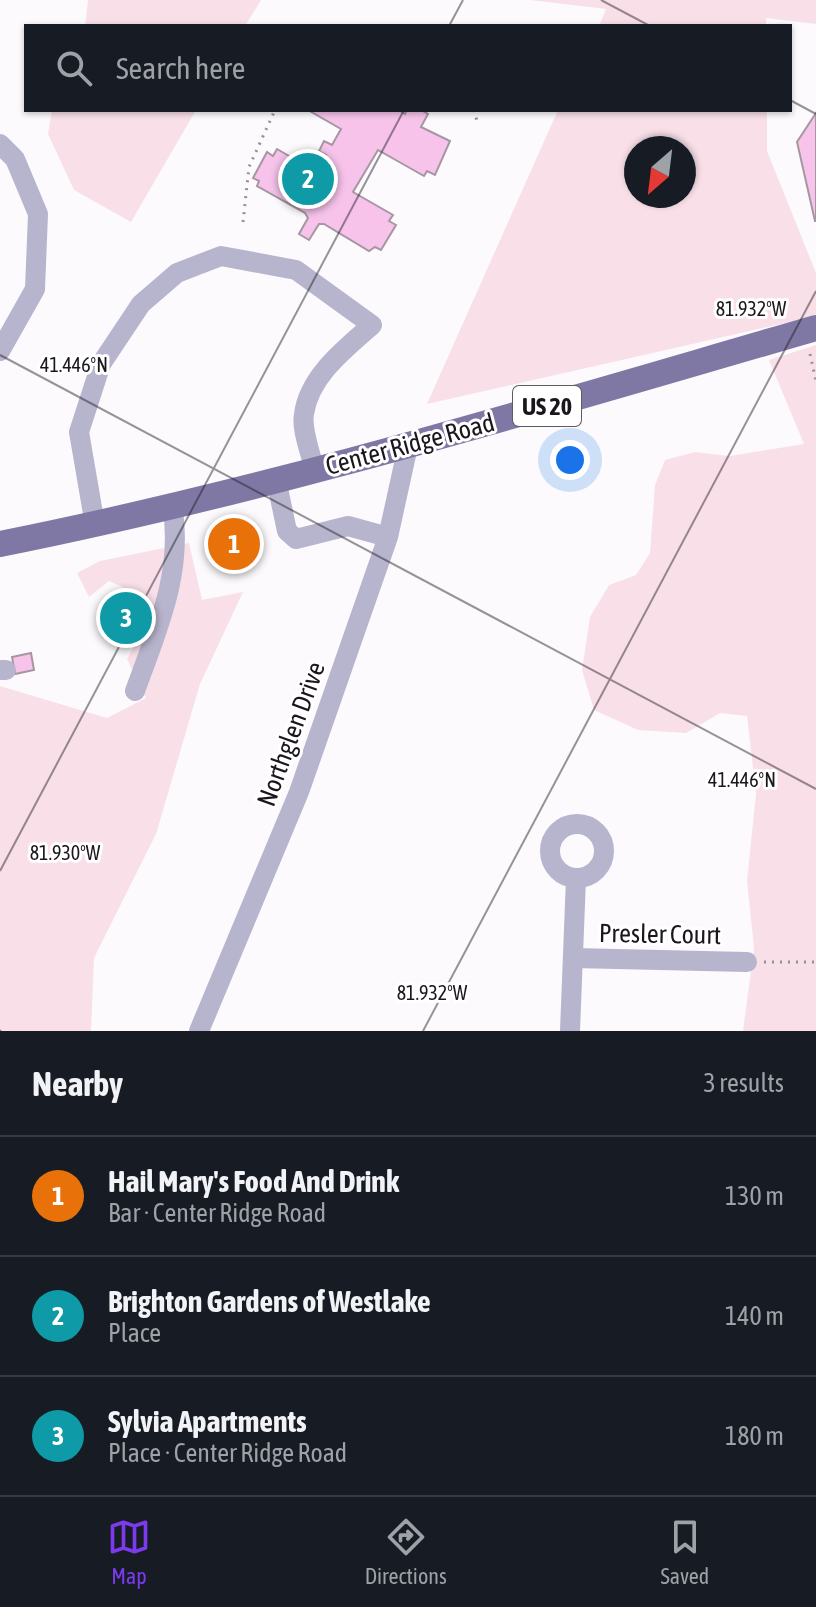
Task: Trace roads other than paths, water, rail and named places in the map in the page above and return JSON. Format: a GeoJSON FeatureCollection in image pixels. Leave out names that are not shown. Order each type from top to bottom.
{"type":"FeatureCollection","features":[{"type":"Feature","properties":{"kind":"main road","name":"Center Ridge Road"},"geometry":{"type":"LineString","coordinates":[[0,544],[95,525],[408,446],[816,328]]}},
{"type":"Feature","properties":{"kind":"street"},"geometry":{"type":"LineString","coordinates":[[0,144],[15,159],[38,214],[35,289],[0,351]]}},
{"type":"Feature","properties":{"kind":"street"},"geometry":{"type":"LineString","coordinates":[[95,525],[79,432],[101,364],[141,304],[177,273],[221,256],[296,270],[372,325],[340,353],[314,385],[303,415],[314,469]]}},
{"type":"Feature","properties":{"kind":"street","name":"Northglen Drive"},"geometry":{"type":"LineString","coordinates":[[199,1031],[299,792],[388,537],[408,446]]}},
{"type":"Feature","properties":{"kind":"street"},"geometry":{"type":"LineString","coordinates":[[276,479],[287,531],[296,539],[348,526],[388,537]]}},
{"type":"Feature","properties":{"kind":"street"},"geometry":{"type":"LineString","coordinates":[[135,691],[174,569],[178,537],[172,505]]}},
{"type":"Feature","properties":{"kind":"street"},"geometry":{"type":"LineString","coordinates":[[570,1031],[576,878]]}},
{"type":"Feature","properties":{"kind":"street","name":"Presler Court"},"geometry":{"type":"LineString","coordinates":[[573,958],[747,962]]}},
{"type":"Feature","properties":{"kind":"place","name":"Brighton Gardens of Westlake"},"geometry":{"type":"Point","coordinates":[308,179]}},
{"type":"Feature","properties":{"kind":"place","name":"Hail Mary's Food And Drink"},"geometry":{"type":"Point","coordinates":[234,544]}},
{"type":"Feature","properties":{"kind":"place","name":"Sylvia Apartments"},"geometry":{"type":"Point","coordinates":[126,618]}}]}
